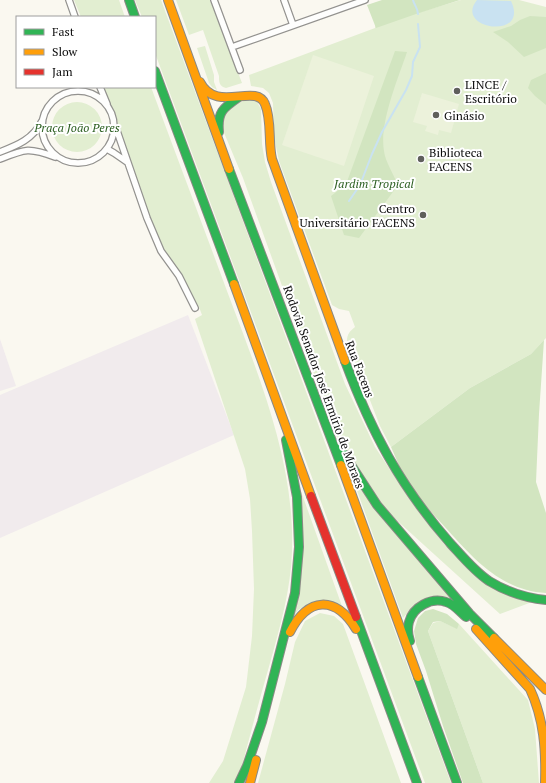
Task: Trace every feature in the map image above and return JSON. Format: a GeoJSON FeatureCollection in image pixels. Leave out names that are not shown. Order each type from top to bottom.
{"type":"FeatureCollection","features":[{"type":"Feature","properties":{"kind":"main road"},"geometry":{"type":"LineString","coordinates":[[129,0],[135,16]]}},
{"type":"Feature","properties":{"kind":"main road","name":"Rodovia Senador José Ermírio de Moraes"},"geometry":{"type":"LineString","coordinates":[[168,0],[220,145],[322,415],[457,783]]}},
{"type":"Feature","properties":{"kind":"main road","name":"Rua Facens"},"geometry":{"type":"LineString","coordinates":[[194,73],[212,96],[239,97],[252,95],[259,96],[264,100],[267,107],[270,149],[286,201],[362,405],[385,453],[410,494],[450,542],[481,575],[510,592],[546,600]]}},
{"type":"Feature","properties":{"kind":"main road"},"geometry":{"type":"LineString","coordinates":[[156,74],[282,412],[417,783]]}},
{"type":"Feature","properties":{"kind":"main road"},"geometry":{"type":"LineString","coordinates":[[220,145],[217,122],[218,114],[239,97]]}},
{"type":"Feature","properties":{"kind":"main road"},"geometry":{"type":"LineString","coordinates":[[239,783],[247,766],[262,722],[295,593],[299,547],[297,497],[282,412]]}},
{"type":"Feature","properties":{"kind":"main road"},"geometry":{"type":"LineString","coordinates":[[322,415],[344,457],[377,505],[470,614],[546,690]]}},
{"type":"Feature","properties":{"kind":"main road"},"geometry":{"type":"LineString","coordinates":[[419,680],[409,636],[409,620],[415,610],[430,601],[439,601],[454,606],[530,689],[536,700],[543,730],[545,783]]}},
{"type":"Feature","properties":{"kind":"main road"},"geometry":{"type":"LineString","coordinates":[[250,783],[290,631],[300,614],[307,609],[323,604],[338,608],[355,626],[372,662]]}},
{"type":"Feature","properties":{"kind":"street"},"geometry":{"type":"LineString","coordinates":[[69,0],[75,16]]}},
{"type":"Feature","properties":{"kind":"street"},"geometry":{"type":"LineString","coordinates":[[214,0],[240,70]]}},
{"type":"Feature","properties":{"kind":"street"},"geometry":{"type":"LineString","coordinates":[[284,0],[293,25]]}},
{"type":"Feature","properties":{"kind":"street"},"geometry":{"type":"LineString","coordinates":[[232,47],[362,0]]}},
{"type":"Feature","properties":{"kind":"street"},"geometry":{"type":"LineString","coordinates":[[100,88],[112,114],[147,218],[161,251],[179,276],[195,308]]}},
{"type":"Feature","properties":{"kind":"street"},"geometry":{"type":"LineString","coordinates":[[0,152],[19,144],[36,132],[46,110],[60,95],[83,89],[100,98],[108,106]]}},
{"type":"Feature","properties":{"kind":"street"},"geometry":{"type":"LineString","coordinates":[[43,119],[42,130],[45,141],[51,151],[60,158]]}},
{"type":"Feature","properties":{"kind":"street"},"geometry":{"type":"LineString","coordinates":[[0,159],[23,150],[38,151],[79,164],[90,162],[107,150],[112,141],[114,122]]}},
{"type":"Feature","properties":{"kind":"street"},"geometry":{"type":"LineString","coordinates":[[107,150],[127,162]]}},
{"type":"Feature","properties":{"kind":"shaded area"},"geometry":{"type":"Polygon","coordinates":[[[188,315],[234,435],[0,538],[0,395],[188,315]]]}},
{"type":"Feature","properties":{"kind":"shaded area"},"geometry":{"type":"Polygon","coordinates":[[[0,339],[16,386],[0,391],[0,339]]]}},
{"type":"Feature","properties":{"kind":"green space"},"geometry":{"type":"Polygon","coordinates":[[[74,0],[119,0],[125,16],[81,16],[74,0]]]}},
{"type":"Feature","properties":{"kind":"green space"},"geometry":{"type":"Polygon","coordinates":[[[135,0],[161,0],[451,783],[425,783],[156,56],[156,16],[142,16],[135,0]]]}},
{"type":"Feature","properties":{"kind":"green space"},"geometry":{"type":"Polygon","coordinates":[[[176,0],[210,0],[242,83],[226,88],[221,85],[203,30],[189,35],[176,0]]]}},
{"type":"Feature","properties":{"kind":"green space"},"geometry":{"type":"Polygon","coordinates":[[[382,0],[460,0],[376,28],[367,5],[382,0]]]}},
{"type":"Feature","properties":{"kind":"green space","name":"Centro Universitário FACENS"},"geometry":{"type":"Polygon","coordinates":[[[461,0],[519,0],[546,7],[546,338],[531,354],[470,388],[391,447],[380,426],[347,341],[349,333],[355,327],[349,311],[339,309],[332,305],[279,161],[274,137],[273,103],[269,93],[263,88],[251,86],[249,75],[375,28],[376,18],[417,13],[461,0]]]}},
{"type":"Feature","properties":{"kind":"green space"},"geometry":{"type":"Polygon","coordinates":[[[530,16],[546,17],[546,48],[524,57],[508,42],[493,32],[511,26],[530,16]]]}},
{"type":"Feature","properties":{"kind":"green space"},"geometry":{"type":"Polygon","coordinates":[[[205,46],[217,90],[209,83],[197,48],[205,46]]]}},
{"type":"Feature","properties":{"kind":"green space","name":"Jardim Tropical"},"geometry":{"type":"Polygon","coordinates":[[[395,51],[407,52],[390,101],[383,140],[386,159],[398,185],[359,238],[344,235],[331,196],[345,187],[395,51]]]}},
{"type":"Feature","properties":{"kind":"green space"},"geometry":{"type":"Polygon","coordinates":[[[313,55],[374,76],[344,166],[282,145],[313,55]]]}},
{"type":"Feature","properties":{"kind":"green space"},"geometry":{"type":"Polygon","coordinates":[[[546,73],[546,105],[528,88],[531,80],[546,73]]]}},
{"type":"Feature","properties":{"kind":"green space"},"geometry":{"type":"Polygon","coordinates":[[[103,88],[151,88],[251,354],[281,451],[291,517],[292,551],[290,579],[278,636],[242,766],[234,783],[209,783],[223,761],[246,687],[252,636],[254,589],[250,499],[245,469],[195,319],[202,315],[199,307],[164,250],[148,216],[103,88]]]}},
{"type":"Feature","properties":{"kind":"green space","name":"Ginásio"},"geometry":{"type":"Polygon","coordinates":[[[422,93],[459,104],[451,133],[439,130],[438,135],[425,131],[427,126],[413,122],[422,93]]]}},
{"type":"Feature","properties":{"kind":"green space"},"geometry":{"type":"Polygon","coordinates":[[[249,99],[257,102],[261,109],[262,144],[265,162],[271,182],[345,384],[375,447],[415,507],[444,544],[480,578],[508,595],[532,602],[500,614],[381,506],[336,435],[243,178],[222,128],[222,122],[226,112],[234,105],[249,99]]]}},
{"type":"Feature","properties":{"kind":"green space","name":"Praça João Peres"},"geometry":{"type":"Polygon","coordinates":[[[77,102],[86,104],[97,113],[102,127],[100,136],[91,147],[77,152],[68,150],[57,141],[52,127],[54,118],[63,107],[77,102]]]}},
{"type":"Feature","properties":{"kind":"green space"},"geometry":{"type":"Polygon","coordinates":[[[544,340],[536,482],[546,513],[546,593],[530,591],[501,579],[465,549],[417,496],[404,477],[391,447],[470,388],[531,354],[544,340]]]}},
{"type":"Feature","properties":{"kind":"green space"},"geometry":{"type":"Polygon","coordinates":[[[297,480],[343,609],[308,604],[298,610],[290,623],[296,597],[297,480]]]}},
{"type":"Feature","properties":{"kind":"green space"},"geometry":{"type":"Polygon","coordinates":[[[356,484],[458,602],[420,601],[403,618],[355,485],[356,484]]]}},
{"type":"Feature","properties":{"kind":"green space"},"geometry":{"type":"Polygon","coordinates":[[[433,609],[447,614],[459,624],[457,629],[440,621],[433,622],[428,631],[483,783],[463,783],[416,644],[414,631],[418,618],[425,611],[433,609]]]}},
{"type":"Feature","properties":{"kind":"green space"},"geometry":{"type":"Polygon","coordinates":[[[320,613],[334,616],[343,624],[401,783],[258,783],[295,642],[305,621],[320,613]]]}},
{"type":"Feature","properties":{"kind":"green space"},"geometry":{"type":"Polygon","coordinates":[[[440,621],[456,628],[459,624],[528,700],[535,729],[539,783],[483,783],[428,631],[433,623],[440,621]]]}},
{"type":"Feature","properties":{"kind":"water"},"geometry":{"type":"Polygon","coordinates":[[[477,0],[511,1],[514,14],[510,22],[502,26],[482,24],[475,18],[472,10],[477,0]]]}},
{"type":"Feature","properties":{"kind":"waterway"},"geometry":{"type":"LineString","coordinates":[[413,0],[418,14]]}},
{"type":"Feature","properties":{"kind":"waterway"},"geometry":{"type":"LineString","coordinates":[[349,201],[360,185],[382,132],[406,90],[412,76],[413,62],[420,47],[418,24]]}},
{"type":"Feature","properties":{"kind":"traffic: fast"},"geometry":{"type":"LineString","coordinates":[[129,0],[135,16]]}},
{"type":"Feature","properties":{"kind":"traffic: fast"},"geometry":{"type":"LineString","coordinates":[[156,74],[234,284]]}},
{"type":"Feature","properties":{"kind":"traffic: fast"},"geometry":{"type":"LineString","coordinates":[[219,132],[219,120],[222,111],[239,97]]}},
{"type":"Feature","properties":{"kind":"traffic: fast"},"geometry":{"type":"LineString","coordinates":[[229,169],[341,465]]}},
{"type":"Feature","properties":{"kind":"traffic: fast"},"geometry":{"type":"LineString","coordinates":[[345,361],[365,411],[388,457],[432,522],[473,568],[489,581],[517,594],[546,600]]}},
{"type":"Feature","properties":{"kind":"traffic: fast"},"geometry":{"type":"LineString","coordinates":[[239,783],[247,766],[262,722],[295,593],[299,547],[297,497],[286,440]]}},
{"type":"Feature","properties":{"kind":"traffic: fast"},"geometry":{"type":"LineString","coordinates":[[340,448],[377,505],[470,614],[494,638]]}},
{"type":"Feature","properties":{"kind":"traffic: fast"},"geometry":{"type":"LineString","coordinates":[[410,641],[408,634],[409,622],[414,612],[423,604],[434,601],[449,603],[466,617]]}},
{"type":"Feature","properties":{"kind":"traffic: fast"},"geometry":{"type":"LineString","coordinates":[[356,617],[417,783]]}},
{"type":"Feature","properties":{"kind":"traffic: fast"},"geometry":{"type":"LineString","coordinates":[[418,677],[457,783]]}},
{"type":"Feature","properties":{"kind":"traffic: slow"},"geometry":{"type":"LineString","coordinates":[[168,0],[229,169]]}},
{"type":"Feature","properties":{"kind":"traffic: slow"},"geometry":{"type":"LineString","coordinates":[[200,82],[207,91],[216,96],[253,96],[260,98],[265,104],[269,124],[272,159],[345,361]]}},
{"type":"Feature","properties":{"kind":"traffic: slow"},"geometry":{"type":"LineString","coordinates":[[234,284],[311,496]]}},
{"type":"Feature","properties":{"kind":"traffic: slow"},"geometry":{"type":"LineString","coordinates":[[341,465],[418,677]]}},
{"type":"Feature","properties":{"kind":"traffic: slow"},"geometry":{"type":"LineString","coordinates":[[290,632],[297,620],[305,612],[313,607],[322,605],[331,606],[339,610],[348,618],[356,629]]}},
{"type":"Feature","properties":{"kind":"traffic: slow"},"geometry":{"type":"LineString","coordinates":[[476,629],[530,689],[535,700],[543,735],[545,783]]}},
{"type":"Feature","properties":{"kind":"traffic: slow"},"geometry":{"type":"LineString","coordinates":[[494,638],[546,690]]}},
{"type":"Feature","properties":{"kind":"traffic: slow"},"geometry":{"type":"LineString","coordinates":[[250,783],[256,760]]}},
{"type":"Feature","properties":{"kind":"traffic: jam"},"geometry":{"type":"LineString","coordinates":[[311,496],[356,617]]}},
{"type":"Feature","properties":{"kind":"place","name":"LINCE / Escritório"},"geometry":{"type":"Point","coordinates":[457,91]}},
{"type":"Feature","properties":{"kind":"place","name":"Ginásio"},"geometry":{"type":"Point","coordinates":[436,115]}},
{"type":"Feature","properties":{"kind":"place","name":"Biblioteca FACENS"},"geometry":{"type":"Point","coordinates":[421,159]}},
{"type":"Feature","properties":{"kind":"place","name":"Centro Universitário FACENS"},"geometry":{"type":"Point","coordinates":[423,215]}}]}
